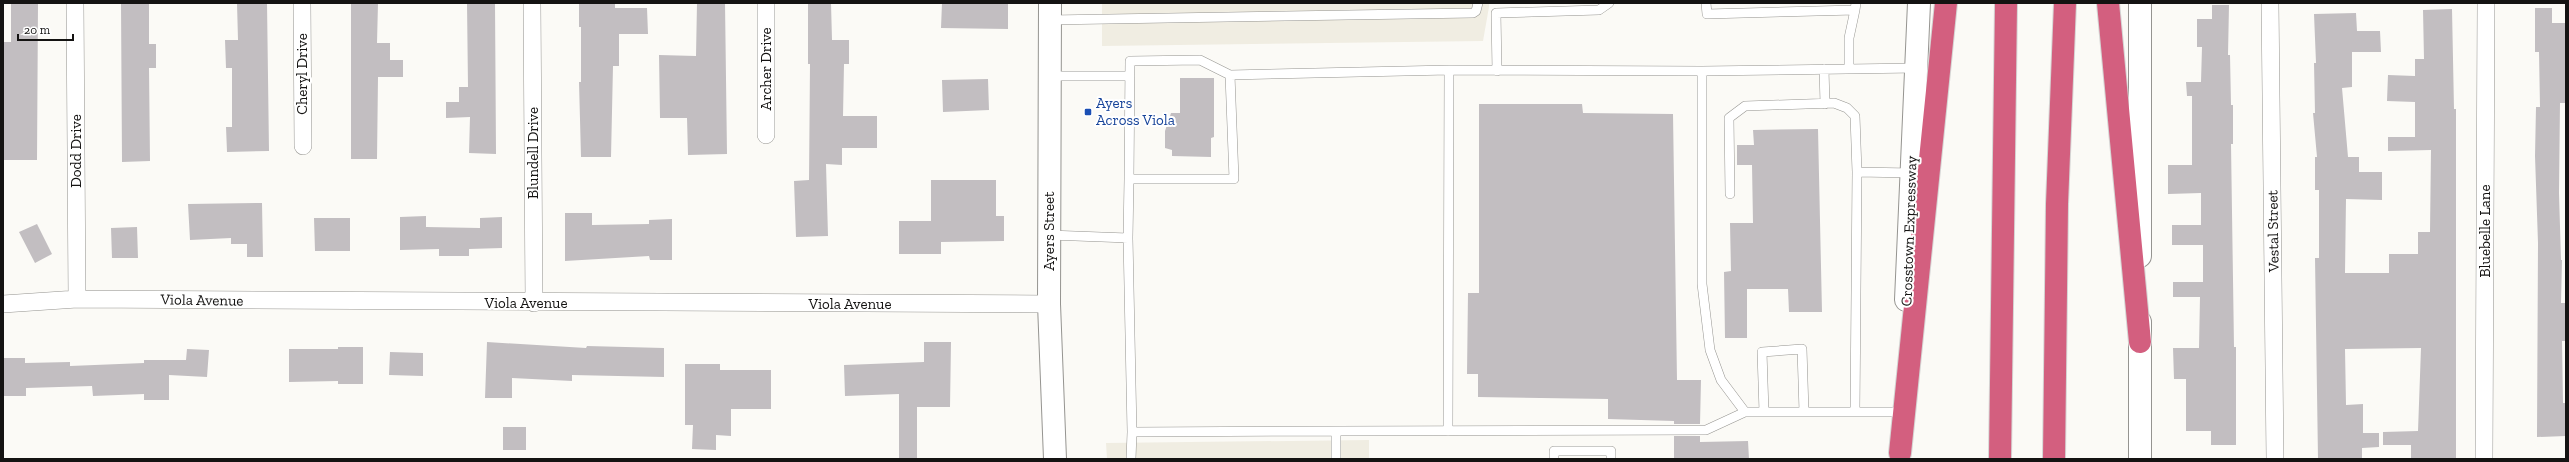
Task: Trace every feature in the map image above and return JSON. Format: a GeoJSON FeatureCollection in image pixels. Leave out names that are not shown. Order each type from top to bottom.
{"type":"FeatureCollection","features":[{"type":"Feature","properties":{"kind":"highway"},"geometry":{"type":"LineString","coordinates":[[1900,456],[1946,3]]}},
{"type":"Feature","properties":{"kind":"highway"},"geometry":{"type":"LineString","coordinates":[[2000,459],[2006,3]]}},
{"type":"Feature","properties":{"kind":"highway"},"geometry":{"type":"LineString","coordinates":[[2054,459],[2057,204],[2065,3]]}},
{"type":"Feature","properties":{"kind":"highway"},"geometry":{"type":"LineString","coordinates":[[2108,3],[2140,342]]}},
{"type":"Feature","properties":{"kind":"main road","name":"Crosstown Expressway"},"geometry":{"type":"LineString","coordinates":[[1900,456],[1919,3]]}},
{"type":"Feature","properties":{"kind":"main road"},"geometry":{"type":"LineString","coordinates":[[2140,3],[2140,459]]}},
{"type":"Feature","properties":{"kind":"main road","name":"Ayers Street"},"geometry":{"type":"LineString","coordinates":[[1050,12],[1049,304],[1056,459]]}},
{"type":"Feature","properties":{"kind":"street","name":"Dodd Drive"},"geometry":{"type":"LineString","coordinates":[[75,3],[76,299]]}},
{"type":"Feature","properties":{"kind":"street","name":"Cheryl Drive"},"geometry":{"type":"LineString","coordinates":[[302,3],[303,146]]}},
{"type":"Feature","properties":{"kind":"street","name":"Blundell Drive"},"geometry":{"type":"LineString","coordinates":[[532,3],[534,303]]}},
{"type":"Feature","properties":{"kind":"street","name":"Archer Drive"},"geometry":{"type":"LineString","coordinates":[[766,3],[766,135]]}},
{"type":"Feature","properties":{"kind":"street","name":"Vestal Street"},"geometry":{"type":"LineString","coordinates":[[2270,3],[2276,459]]}},
{"type":"Feature","properties":{"kind":"street","name":"Bluebelle Lane"},"geometry":{"type":"LineString","coordinates":[[2484,459],[2486,3]]}},
{"type":"Feature","properties":{"kind":"street","name":"Viola Avenue"},"geometry":{"type":"LineString","coordinates":[[3,304],[76,299],[534,303],[1049,304]]}},
{"type":"Feature","properties":{"kind":"lane"},"geometry":{"type":"LineString","coordinates":[[1050,12],[1473,13],[1476,11],[1478,3]]}},
{"type":"Feature","properties":{"kind":"lane"},"geometry":{"type":"LineString","coordinates":[[1497,70],[1496,13],[1515,7],[1599,10],[1609,3]]}},
{"type":"Feature","properties":{"kind":"lane"},"geometry":{"type":"LineString","coordinates":[[1706,3],[1706,14],[1782,7],[1855,7],[1849,38],[1849,69]]}},
{"type":"Feature","properties":{"kind":"lane"},"geometry":{"type":"LineString","coordinates":[[1131,459],[1132,432],[1128,238],[1130,61],[1200,60],[1230,75],[1449,70],[1702,71],[1916,68]]}},
{"type":"Feature","properties":{"kind":"lane"},"geometry":{"type":"LineString","coordinates":[[1824,69],[1825,104]]}},
{"type":"Feature","properties":{"kind":"lane"},"geometry":{"type":"LineString","coordinates":[[1448,431],[1449,70]]}},
{"type":"Feature","properties":{"kind":"lane"},"geometry":{"type":"LineString","coordinates":[[1702,71],[1702,284],[1710,350],[1721,380],[1745,412]]}},
{"type":"Feature","properties":{"kind":"lane"},"geometry":{"type":"LineString","coordinates":[[1129,179],[1234,179],[1230,75]]}},
{"type":"Feature","properties":{"kind":"lane"},"geometry":{"type":"LineString","coordinates":[[1049,76],[1130,76]]}},
{"type":"Feature","properties":{"kind":"lane"},"geometry":{"type":"LineString","coordinates":[[1730,194],[1729,118],[1736,111],[1745,106],[1825,104],[1847,108],[1855,116],[1857,172],[1855,412]]}},
{"type":"Feature","properties":{"kind":"lane"},"geometry":{"type":"LineString","coordinates":[[1857,172],[1912,173]]}},
{"type":"Feature","properties":{"kind":"lane"},"geometry":{"type":"LineString","coordinates":[[1049,235],[1128,238]]}},
{"type":"Feature","properties":{"kind":"lane"},"geometry":{"type":"LineString","coordinates":[[1764,412],[1762,352],[1802,349],[1804,412]]}},
{"type":"Feature","properties":{"kind":"lane"},"geometry":{"type":"LineString","coordinates":[[1132,432],[1706,430],[1745,412],[1902,412]]}},
{"type":"Feature","properties":{"kind":"lane"},"geometry":{"type":"LineString","coordinates":[[1336,431],[1336,459]]}},
{"type":"Feature","properties":{"kind":"lane"},"geometry":{"type":"LineString","coordinates":[[1554,459],[1554,451],[1611,451],[1611,459]]}},
{"type":"Feature","properties":{"kind":"shaded area"},"geometry":{"type":"Polygon","coordinates":[[[1102,3],[1489,3],[1489,7],[1483,41],[1102,46],[1102,3]]]}},
{"type":"Feature","properties":{"kind":"shaded area"},"geometry":{"type":"Polygon","coordinates":[[[1369,440],[1369,459],[1107,459],[1106,443],[1369,440]]]}},
{"type":"Feature","properties":{"kind":"building"},"geometry":{"type":"Polygon","coordinates":[[[11,3],[38,3],[37,160],[3,160],[3,42],[11,42],[11,3]]]}},
{"type":"Feature","properties":{"kind":"building"},"geometry":{"type":"Polygon","coordinates":[[[121,3],[149,3],[149,44],[156,44],[156,68],[149,68],[150,161],[122,162],[121,3]]]}},
{"type":"Feature","properties":{"kind":"building"},"geometry":{"type":"Polygon","coordinates":[[[237,3],[267,3],[269,151],[227,152],[226,127],[232,127],[232,68],[226,68],[225,40],[238,40],[237,3]]]}},
{"type":"Feature","properties":{"kind":"building"},"geometry":{"type":"Polygon","coordinates":[[[351,3],[378,3],[377,43],[390,43],[390,60],[403,60],[403,77],[378,77],[377,159],[351,159],[351,3]]]}},
{"type":"Feature","properties":{"kind":"building"},"geometry":{"type":"Polygon","coordinates":[[[467,3],[495,3],[496,154],[469,153],[470,117],[446,118],[446,102],[459,102],[459,87],[468,87],[467,3]]]}},
{"type":"Feature","properties":{"kind":"building"},"geometry":{"type":"Polygon","coordinates":[[[579,3],[615,3],[615,8],[647,8],[648,34],[619,34],[619,66],[613,66],[611,157],[581,157],[579,82],[581,82],[581,27],[579,27],[579,3]]]}},
{"type":"Feature","properties":{"kind":"building"},"geometry":{"type":"Polygon","coordinates":[[[697,3],[725,3],[727,154],[688,155],[687,118],[660,118],[659,55],[696,56],[697,3]]]}},
{"type":"Feature","properties":{"kind":"building"},"geometry":{"type":"Polygon","coordinates":[[[808,3],[831,3],[832,40],[849,40],[849,64],[844,64],[843,116],[877,116],[877,148],[842,148],[842,165],[826,164],[828,236],[796,237],[794,181],[809,180],[810,64],[808,64],[808,3]]]}},
{"type":"Feature","properties":{"kind":"building"},"geometry":{"type":"Polygon","coordinates":[[[942,3],[1008,3],[1008,29],[941,28],[942,3]]]}},
{"type":"Feature","properties":{"kind":"building"},"geometry":{"type":"Polygon","coordinates":[[[2212,5],[2229,5],[2228,55],[2230,55],[2231,105],[2233,105],[2233,144],[2231,144],[2234,347],[2236,347],[2236,445],[2211,445],[2211,431],[2186,431],[2186,379],[2174,379],[2173,348],[2199,348],[2200,297],[2173,297],[2173,282],[2203,282],[2203,245],[2172,245],[2172,225],[2201,225],[2201,193],[2168,194],[2168,165],[2192,165],[2192,96],[2187,96],[2186,82],[2201,82],[2202,47],[2197,47],[2197,19],[2212,19],[2212,5]]]}},
{"type":"Feature","properties":{"kind":"building"},"geometry":{"type":"Polygon","coordinates":[[[2535,8],[2552,8],[2552,23],[2566,23],[2566,103],[2560,103],[2559,193],[2562,260],[2561,303],[2566,303],[2566,341],[2562,341],[2563,403],[2566,403],[2566,436],[2537,437],[2538,243],[2535,156],[2536,107],[2540,107],[2539,52],[2535,52],[2535,8]]]}},
{"type":"Feature","properties":{"kind":"building"},"geometry":{"type":"Polygon","coordinates":[[[2452,9],[2454,109],[2456,109],[2456,459],[2411,459],[2411,445],[2383,445],[2383,432],[2418,431],[2421,348],[2345,349],[2346,405],[2363,404],[2363,433],[2379,433],[2379,447],[2362,448],[2362,459],[2318,459],[2315,258],[2319,258],[2319,190],[2315,190],[2315,157],[2317,157],[2313,113],[2315,113],[2314,63],[2316,63],[2314,14],[2356,13],[2357,31],[2380,31],[2381,52],[2352,52],[2352,87],[2342,88],[2348,157],[2359,157],[2359,172],[2382,172],[2382,200],[2346,199],[2345,273],[2389,273],[2389,254],[2418,254],[2418,232],[2430,232],[2431,150],[2388,151],[2388,137],[2415,137],[2415,102],[2387,101],[2388,75],[2415,76],[2415,59],[2424,59],[2423,10],[2452,9]]]}},
{"type":"Feature","properties":{"kind":"building"},"geometry":{"type":"Polygon","coordinates":[[[1180,78],[1214,78],[1214,137],[1211,138],[1211,157],[1172,156],[1172,150],[1165,148],[1165,131],[1171,113],[1180,113],[1180,78]]]}},
{"type":"Feature","properties":{"kind":"building"},"geometry":{"type":"Polygon","coordinates":[[[988,79],[989,110],[943,112],[942,80],[988,79]]]}},
{"type":"Feature","properties":{"kind":"building"},"geometry":{"type":"Polygon","coordinates":[[[1479,104],[1582,104],[1583,113],[1673,114],[1677,380],[1701,380],[1700,424],[1674,424],[1674,421],[1608,419],[1608,399],[1478,397],[1478,374],[1467,374],[1468,293],[1479,293],[1479,104]]]}},
{"type":"Feature","properties":{"kind":"building"},"geometry":{"type":"Polygon","coordinates":[[[1818,129],[1822,312],[1789,312],[1788,289],[1747,289],[1747,338],[1725,338],[1724,272],[1731,271],[1730,223],[1753,223],[1752,165],[1737,165],[1737,145],[1754,145],[1753,130],[1818,129]]]}},
{"type":"Feature","properties":{"kind":"building"},"geometry":{"type":"Polygon","coordinates":[[[931,180],[996,180],[996,216],[1004,216],[1004,241],[941,242],[941,254],[899,254],[899,221],[931,221],[931,180]]]}},
{"type":"Feature","properties":{"kind":"building"},"geometry":{"type":"Polygon","coordinates":[[[262,203],[263,257],[247,257],[247,244],[231,244],[231,238],[190,240],[188,204],[262,203]]]}},
{"type":"Feature","properties":{"kind":"building"},"geometry":{"type":"Polygon","coordinates":[[[565,213],[592,213],[592,225],[649,224],[649,220],[672,219],[672,260],[650,260],[649,256],[565,261],[565,213]]]}},
{"type":"Feature","properties":{"kind":"building"},"geometry":{"type":"Polygon","coordinates":[[[426,216],[426,227],[480,228],[480,218],[502,217],[502,248],[469,249],[469,256],[439,256],[439,249],[400,250],[400,217],[426,216]]]}},
{"type":"Feature","properties":{"kind":"building"},"geometry":{"type":"Polygon","coordinates":[[[314,218],[350,218],[350,251],[315,251],[314,218]]]}},
{"type":"Feature","properties":{"kind":"building"},"geometry":{"type":"Polygon","coordinates":[[[37,224],[52,254],[35,263],[19,232],[37,224]]]}},
{"type":"Feature","properties":{"kind":"building"},"geometry":{"type":"Polygon","coordinates":[[[137,227],[138,258],[112,258],[111,228],[137,227]]]}},
{"type":"Feature","properties":{"kind":"building"},"geometry":{"type":"Polygon","coordinates":[[[487,342],[586,348],[587,346],[664,348],[664,377],[572,375],[572,381],[512,378],[512,398],[485,398],[487,342]]]}},
{"type":"Feature","properties":{"kind":"building"},"geometry":{"type":"Polygon","coordinates":[[[924,342],[951,342],[950,407],[917,407],[917,459],[899,459],[899,394],[845,396],[844,365],[924,362],[924,342]]]}},
{"type":"Feature","properties":{"kind":"building"},"geometry":{"type":"Polygon","coordinates":[[[338,347],[363,347],[363,384],[338,384],[338,381],[289,382],[289,349],[338,349],[338,347]]]}},
{"type":"Feature","properties":{"kind":"building"},"geometry":{"type":"Polygon","coordinates":[[[187,349],[209,350],[207,377],[169,375],[169,400],[144,400],[144,394],[93,396],[92,386],[26,388],[26,396],[4,396],[3,358],[25,358],[25,363],[70,362],[70,366],[144,363],[144,360],[186,360],[187,349]]]}},
{"type":"Feature","properties":{"kind":"building"},"geometry":{"type":"Polygon","coordinates":[[[390,352],[423,353],[423,376],[389,375],[390,352]]]}},
{"type":"Feature","properties":{"kind":"building"},"geometry":{"type":"Polygon","coordinates":[[[685,364],[720,364],[720,370],[771,370],[771,409],[731,409],[731,436],[716,435],[716,450],[692,449],[693,425],[685,425],[685,364]]]}},
{"type":"Feature","properties":{"kind":"building"},"geometry":{"type":"Polygon","coordinates":[[[503,427],[526,427],[526,450],[503,450],[503,427]]]}},
{"type":"Feature","properties":{"kind":"building"},"geometry":{"type":"Polygon","coordinates":[[[1674,436],[1700,436],[1700,442],[1748,441],[1749,459],[1674,459],[1674,436]]]}},
{"type":"Feature","properties":{"kind":"place","name":"Ayers Across Viola"},"geometry":{"type":"Point","coordinates":[1088,112]}}]}
